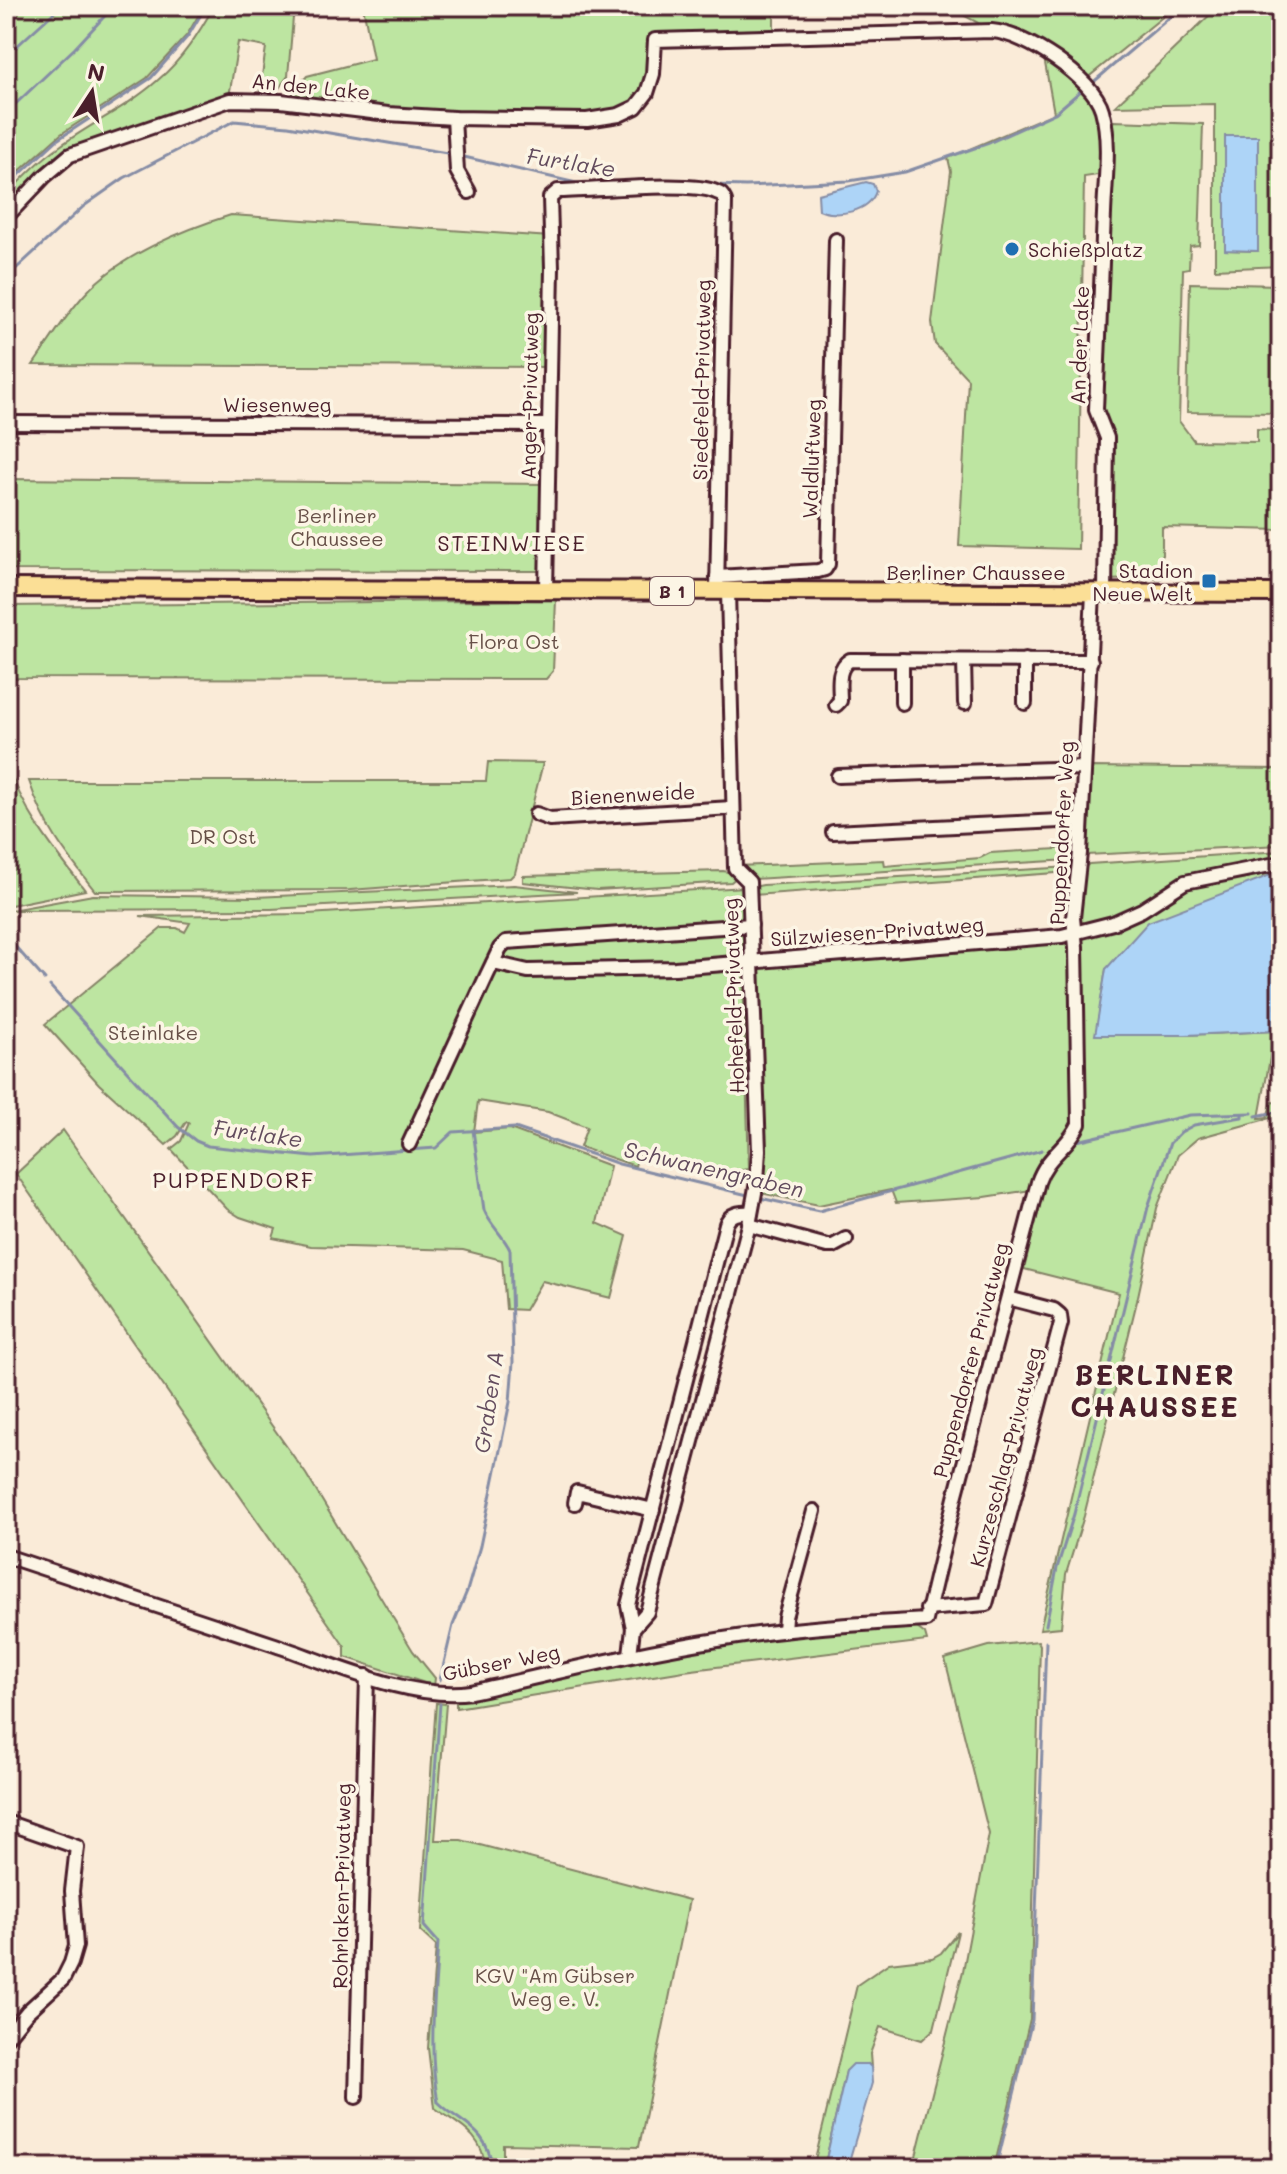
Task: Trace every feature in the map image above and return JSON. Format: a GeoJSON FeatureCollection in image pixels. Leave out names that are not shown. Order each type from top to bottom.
{"type":"FeatureCollection","features":[{"type":"Feature","properties":{"kind":"main road","name":"Berliner Chaussee"},"geometry":{"type":"LineString","coordinates":[[6,588],[546,591],[721,587],[1281,593]]}},
{"type":"Feature","properties":{"kind":"main road","name":"Berliner Chaussee"},"geometry":{"type":"LineString","coordinates":[[6,596],[47,589]]}},
{"type":"Feature","properties":{"kind":"street","name":"An der Lake"},"geometry":{"type":"LineString","coordinates":[[6,217],[70,155],[230,100],[281,101],[385,114],[454,118],[587,120],[627,112],[641,103],[649,88],[655,40],[999,31],[1028,43],[1083,81],[1096,97],[1102,111],[1105,133],[1096,410],[1107,441],[1099,593]]}},
{"type":"Feature","properties":{"kind":"street"},"geometry":{"type":"LineString","coordinates":[[454,118],[455,154],[461,180],[469,192]]}},
{"type":"Feature","properties":{"kind":"street","name":"Siedefeld-Privatweg"},"geometry":{"type":"LineString","coordinates":[[549,201],[552,193],[558,191],[699,188],[721,194],[725,207],[721,587]]}},
{"type":"Feature","properties":{"kind":"street","name":"Anger-Privatweg"},"geometry":{"type":"LineString","coordinates":[[546,591],[552,268],[549,201]]}},
{"type":"Feature","properties":{"kind":"street","name":"Waldluftweg"},"geometry":{"type":"LineString","coordinates":[[721,587],[825,569],[828,564],[836,240]]}},
{"type":"Feature","properties":{"kind":"street","name":"Wiesenweg"},"geometry":{"type":"LineString","coordinates":[[6,423],[547,425]]}},
{"type":"Feature","properties":{"kind":"street","name":"Hohefeld-Privatweg"},"geometry":{"type":"LineString","coordinates":[[633,1628],[647,1612],[756,1190],[759,1150],[749,882],[735,868],[721,587]]}},
{"type":"Feature","properties":{"kind":"street","name":"Puppendorfer Weg"},"geometry":{"type":"LineString","coordinates":[[1079,1124],[1081,1108],[1074,933],[1091,661],[1099,593]]}},
{"type":"Feature","properties":{"kind":"street"},"geometry":{"type":"LineString","coordinates":[[836,705],[840,701],[840,671],[843,664],[850,660],[1091,661]]}},
{"type":"Feature","properties":{"kind":"street"},"geometry":{"type":"LineString","coordinates":[[902,660],[902,703]]}},
{"type":"Feature","properties":{"kind":"street"},"geometry":{"type":"LineString","coordinates":[[1025,660],[1025,703]]}},
{"type":"Feature","properties":{"kind":"street"},"geometry":{"type":"LineString","coordinates":[[964,661],[965,703]]}},
{"type":"Feature","properties":{"kind":"street"},"geometry":{"type":"LineString","coordinates":[[838,776],[1084,768]]}},
{"type":"Feature","properties":{"kind":"street","name":"Bienenweide"},"geometry":{"type":"LineString","coordinates":[[536,814],[550,819],[732,808]]}},
{"type":"Feature","properties":{"kind":"street"},"geometry":{"type":"LineString","coordinates":[[833,832],[1081,820]]}},
{"type":"Feature","properties":{"kind":"street","name":"Sülzwiesen-Privatweg"},"geometry":{"type":"LineString","coordinates":[[493,963],[528,971],[753,963],[1020,940],[1074,933],[1113,923],[1142,910],[1185,882],[1281,863]]}},
{"type":"Feature","properties":{"kind":"street"},"geometry":{"type":"LineString","coordinates":[[409,1144],[500,948],[506,942],[751,925]]}},
{"type":"Feature","properties":{"kind":"street","name":"Puppendorfer Privatweg"},"geometry":{"type":"LineString","coordinates":[[926,1615],[1043,1168],[1074,1136],[1079,1124]]}},
{"type":"Feature","properties":{"kind":"street","name":"Hohefeld-Privatweg"},"geometry":{"type":"LineString","coordinates":[[630,1655],[633,1628],[628,1605],[726,1224],[734,1214],[751,1214]]}},
{"type":"Feature","properties":{"kind":"street"},"geometry":{"type":"LineString","coordinates":[[751,1214],[827,1246],[846,1239]]}},
{"type":"Feature","properties":{"kind":"street","name":"Kurzeschlag-Privatweg"},"geometry":{"type":"LineString","coordinates":[[926,1615],[986,1604],[1061,1323],[1060,1315],[1054,1310],[1008,1298]]}},
{"type":"Feature","properties":{"kind":"street"},"geometry":{"type":"LineString","coordinates":[[575,1503],[577,1492],[653,1510]]}},
{"type":"Feature","properties":{"kind":"street"},"geometry":{"type":"LineString","coordinates":[[784,1630],[814,1511]]}},
{"type":"Feature","properties":{"kind":"street","name":"Gübser Weg"},"geometry":{"type":"LineString","coordinates":[[6,1556],[367,1676],[421,1692],[452,1696],[630,1655],[784,1630],[926,1615]]}},
{"type":"Feature","properties":{"kind":"street","name":"Rohrlaken-Privatweg"},"geometry":{"type":"LineString","coordinates":[[356,2097],[367,1676]]}},
{"type":"Feature","properties":{"kind":"street"},"geometry":{"type":"LineString","coordinates":[[6,1822],[77,1847],[72,1891],[76,1946],[71,1963],[63,1979],[27,2012],[6,2038]]}},
{"type":"Feature","properties":{"kind":"green space"},"geometry":{"type":"Polygon","coordinates":[[[6,6],[204,6],[187,35],[147,78],[61,134],[6,183],[6,6]]]}},
{"type":"Feature","properties":{"kind":"green space"},"geometry":{"type":"Polygon","coordinates":[[[214,6],[294,6],[288,76],[279,88],[260,90],[266,47],[238,42],[229,97],[80,147],[6,213],[6,196],[38,163],[135,98],[167,72],[189,46],[214,6]]]}},
{"type":"Feature","properties":{"kind":"green space"},"geometry":{"type":"Polygon","coordinates":[[[363,6],[774,6],[774,39],[652,40],[648,82],[629,107],[598,116],[420,113],[297,99],[293,92],[307,76],[373,59],[363,6]]]}},
{"type":"Feature","properties":{"kind":"green space"},"geometry":{"type":"Polygon","coordinates":[[[952,6],[1176,6],[1086,79],[961,14],[952,6]]]}},
{"type":"Feature","properties":{"kind":"green space"},"geometry":{"type":"Polygon","coordinates":[[[1219,6],[1281,6],[1281,266],[1215,269],[1215,104],[1115,106],[1219,6]],[[1225,136],[1225,250],[1258,251],[1225,136]]]}},
{"type":"Feature","properties":{"kind":"green space","name":"Schießplatz"},"geometry":{"type":"Polygon","coordinates":[[[1043,52],[1096,97],[1105,174],[1084,177],[1078,549],[959,546],[968,379],[935,344],[932,322],[951,171],[948,158],[1054,113],[1043,52]]]}},
{"type":"Feature","properties":{"kind":"green space"},"geometry":{"type":"Polygon","coordinates":[[[1113,121],[1203,124],[1199,245],[1190,246],[1189,268],[1183,269],[1179,421],[1194,441],[1257,442],[1257,429],[1281,430],[1281,530],[1162,527],[1162,578],[1107,580],[1101,410],[1113,121]]]}},
{"type":"Feature","properties":{"kind":"green space"},"geometry":{"type":"Polygon","coordinates":[[[231,215],[551,237],[549,367],[33,365],[64,320],[99,280],[152,246],[231,215]]]}},
{"type":"Feature","properties":{"kind":"green space"},"geometry":{"type":"Polygon","coordinates":[[[1190,283],[1281,285],[1279,413],[1187,412],[1190,283]]]}},
{"type":"Feature","properties":{"kind":"green space","name":"Berliner Chaussee"},"geometry":{"type":"Polygon","coordinates":[[[6,479],[544,484],[541,571],[6,570],[6,479]]]}},
{"type":"Feature","properties":{"kind":"green space","name":"Flora Ost"},"geometry":{"type":"Polygon","coordinates":[[[556,600],[553,671],[546,679],[6,678],[6,606],[556,600]]]}},
{"type":"Feature","properties":{"kind":"green space"},"geometry":{"type":"Polygon","coordinates":[[[6,760],[30,812],[85,890],[6,906],[6,760]]]}},
{"type":"Feature","properties":{"kind":"green space","name":"DR Ost"},"geometry":{"type":"Polygon","coordinates":[[[488,762],[543,763],[515,873],[510,878],[350,890],[95,891],[57,839],[29,781],[486,781],[488,762]]]}},
{"type":"Feature","properties":{"kind":"green space"},"geometry":{"type":"Polygon","coordinates":[[[1091,767],[1281,769],[1281,845],[1087,855],[1091,767]]]}},
{"type":"Feature","properties":{"kind":"green space"},"geometry":{"type":"Polygon","coordinates":[[[1074,848],[1070,860],[754,879],[738,866],[884,860],[885,866],[980,858],[990,853],[1074,848]]]}},
{"type":"Feature","properties":{"kind":"green space"},"geometry":{"type":"Polygon","coordinates":[[[1281,851],[1281,872],[1106,969],[1096,1035],[1275,1031],[1259,1118],[1267,1117],[1272,1102],[1281,1103],[1281,1115],[1198,1138],[1178,1155],[1157,1208],[1084,1516],[1066,1574],[1061,1627],[1040,1629],[1119,1293],[1024,1269],[1044,1188],[985,1197],[896,1203],[891,1190],[819,1205],[760,1193],[756,967],[760,964],[1061,941],[1071,946],[1079,917],[1083,869],[1089,864],[1281,851]]]}},
{"type":"Feature","properties":{"kind":"green space"},"geometry":{"type":"Polygon","coordinates":[[[1074,869],[1070,872],[754,895],[753,887],[763,885],[1074,869]]]}},
{"type":"Feature","properties":{"kind":"green space"},"geometry":{"type":"Polygon","coordinates":[[[723,871],[737,877],[731,882],[597,890],[523,882],[523,876],[723,871]]]}},
{"type":"Feature","properties":{"kind":"green space"},"geometry":{"type":"Polygon","coordinates":[[[514,885],[577,892],[271,909],[11,910],[93,895],[255,897],[514,885]]]}},
{"type":"Feature","properties":{"kind":"green space","name":"Steinlake"},"geometry":{"type":"Polygon","coordinates":[[[745,887],[747,956],[743,969],[749,1169],[725,1173],[638,1156],[635,1166],[580,1147],[587,1127],[548,1112],[478,1101],[474,1132],[510,1129],[610,1166],[597,1223],[627,1236],[611,1298],[542,1281],[525,1310],[506,1309],[502,1260],[463,1250],[311,1246],[273,1238],[276,1229],[240,1217],[227,1209],[171,1149],[181,1141],[189,1123],[186,1122],[166,1145],[99,1084],[45,1024],[162,928],[177,928],[185,932],[190,923],[140,916],[308,914],[745,887]]]}},
{"type":"Feature","properties":{"kind":"green space"},"geometry":{"type":"Polygon","coordinates":[[[63,1130],[306,1474],[413,1651],[435,1678],[434,1686],[345,1657],[345,1647],[16,1174],[63,1130]]]}},
{"type":"Feature","properties":{"kind":"green space"},"geometry":{"type":"Polygon","coordinates":[[[913,1625],[925,1634],[927,1641],[684,1671],[456,1708],[456,1700],[692,1648],[780,1635],[913,1625]]]}},
{"type":"Feature","properties":{"kind":"green space"},"geometry":{"type":"Polygon","coordinates":[[[1038,1641],[1030,2019],[994,2168],[913,2168],[963,1971],[989,1834],[945,1659],[989,1646],[1038,1641]]]}},
{"type":"Feature","properties":{"kind":"green space","name":"KGV \"Am Gübser Weg e. V."},"geometry":{"type":"Polygon","coordinates":[[[436,1703],[446,1704],[435,1840],[461,1840],[689,1900],[639,2147],[503,2144],[503,2168],[486,2168],[475,2139],[435,2108],[428,2048],[436,1946],[420,1931],[436,1703]]]}},
{"type":"Feature","properties":{"kind":"green space"},"geometry":{"type":"Polygon","coordinates":[[[958,1932],[934,2029],[922,2040],[880,2027],[870,2054],[871,2067],[868,2064],[846,2071],[824,2168],[813,2168],[857,1985],[889,1963],[932,1958],[941,1953],[958,1932]]]}},
{"type":"Feature","properties":{"kind":"water"},"geometry":{"type":"Polygon","coordinates":[[[1225,136],[1258,136],[1258,251],[1225,250],[1225,136]]]}},
{"type":"Feature","properties":{"kind":"water"},"geometry":{"type":"Polygon","coordinates":[[[866,182],[873,184],[876,191],[867,204],[843,213],[819,210],[818,194],[866,182]]]}},
{"type":"Feature","properties":{"kind":"water"},"geometry":{"type":"Polygon","coordinates":[[[1273,874],[1281,877],[1281,941],[1275,1031],[1095,1035],[1106,969],[1148,922],[1273,874]]]}},
{"type":"Feature","properties":{"kind":"water"},"geometry":{"type":"Polygon","coordinates":[[[853,2064],[868,2064],[871,2067],[872,2083],[847,2168],[824,2168],[846,2071],[853,2064]]]}},
{"type":"Feature","properties":{"kind":"waterway"},"geometry":{"type":"LineString","coordinates":[[6,56],[61,6]]}},
{"type":"Feature","properties":{"kind":"waterway"},"geometry":{"type":"LineString","coordinates":[[6,113],[114,6]]}},
{"type":"Feature","properties":{"kind":"waterway"},"geometry":{"type":"LineString","coordinates":[[6,187],[57,140],[151,78],[188,36],[206,6]]}},
{"type":"Feature","properties":{"kind":"waterway","name":"Furtlake"},"geometry":{"type":"LineString","coordinates":[[1090,85],[1183,6]]}},
{"type":"Feature","properties":{"kind":"waterway","name":"Furtlake"},"geometry":{"type":"LineString","coordinates":[[712,185],[849,181],[905,172],[989,143],[1055,113],[1083,89]]}},
{"type":"Feature","properties":{"kind":"waterway","name":"Furtlake"},"geometry":{"type":"LineString","coordinates":[[6,278],[84,206],[124,178],[234,121],[288,126],[453,154]]}},
{"type":"Feature","properties":{"kind":"waterway","name":"Furtlake"},"geometry":{"type":"LineString","coordinates":[[460,156],[585,185]]}},
{"type":"Feature","properties":{"kind":"waterway","name":"Furtlake"},"geometry":{"type":"LineString","coordinates":[[6,936],[45,980]]}},
{"type":"Feature","properties":{"kind":"waterway","name":"Furtlake"},"geometry":{"type":"LineString","coordinates":[[50,986],[178,1127],[208,1146],[313,1157],[436,1148],[453,1132],[515,1128],[619,1164],[752,1196]]}},
{"type":"Feature","properties":{"kind":"waterway","name":"Schwanengraben"},"geometry":{"type":"LineString","coordinates":[[1256,1116],[1281,1111]]}},
{"type":"Feature","properties":{"kind":"waterway","name":"Schwanengraben"},"geometry":{"type":"LineString","coordinates":[[1077,1141],[1190,1115],[1252,1113]]}},
{"type":"Feature","properties":{"kind":"waterway"},"geometry":{"type":"LineString","coordinates":[[1046,1625],[1057,1568],[1074,1514],[1148,1207],[1170,1143],[1194,1125],[1242,1117],[1242,1114]]}},
{"type":"Feature","properties":{"kind":"waterway","name":"Graben A"},"geometry":{"type":"LineString","coordinates":[[440,1680],[453,1625],[480,1546],[510,1402],[513,1362],[510,1250],[484,1210],[473,1130]]}},
{"type":"Feature","properties":{"kind":"waterway","name":"Schwanengraben"},"geometry":{"type":"LineString","coordinates":[[760,1198],[819,1211],[1042,1150]]}},
{"type":"Feature","properties":{"kind":"waterway"},"geometry":{"type":"LineString","coordinates":[[996,2168],[1032,2020],[1046,1642]]}},
{"type":"Feature","properties":{"kind":"waterway","name":"Graben A"},"geometry":{"type":"LineString","coordinates":[[440,1704],[424,1926],[438,1942],[433,2022],[435,2082],[438,2102],[479,2136],[490,2154],[493,2168]]}},
{"type":"Feature","properties":{"kind":"place","name":"Schießplatz"},"geometry":{"type":"Point","coordinates":[1012,249]}},
{"type":"Feature","properties":{"kind":"place","name":"Stadion Neue Welt"},"geometry":{"type":"Point","coordinates":[1209,581]}},
{"type":"Feature","properties":{"kind":"district","name":"STEINWIESE"},"geometry":{"type":"Point","coordinates":[512,542]}},
{"type":"Feature","properties":{"kind":"district","name":"PUPPENDORF"},"geometry":{"type":"Point","coordinates":[234,1179]}},
{"type":"Feature","properties":{"kind":"district","name":"BERLINER CHAUSSEE"},"geometry":{"type":"Point","coordinates":[1155,1390]}}]}
